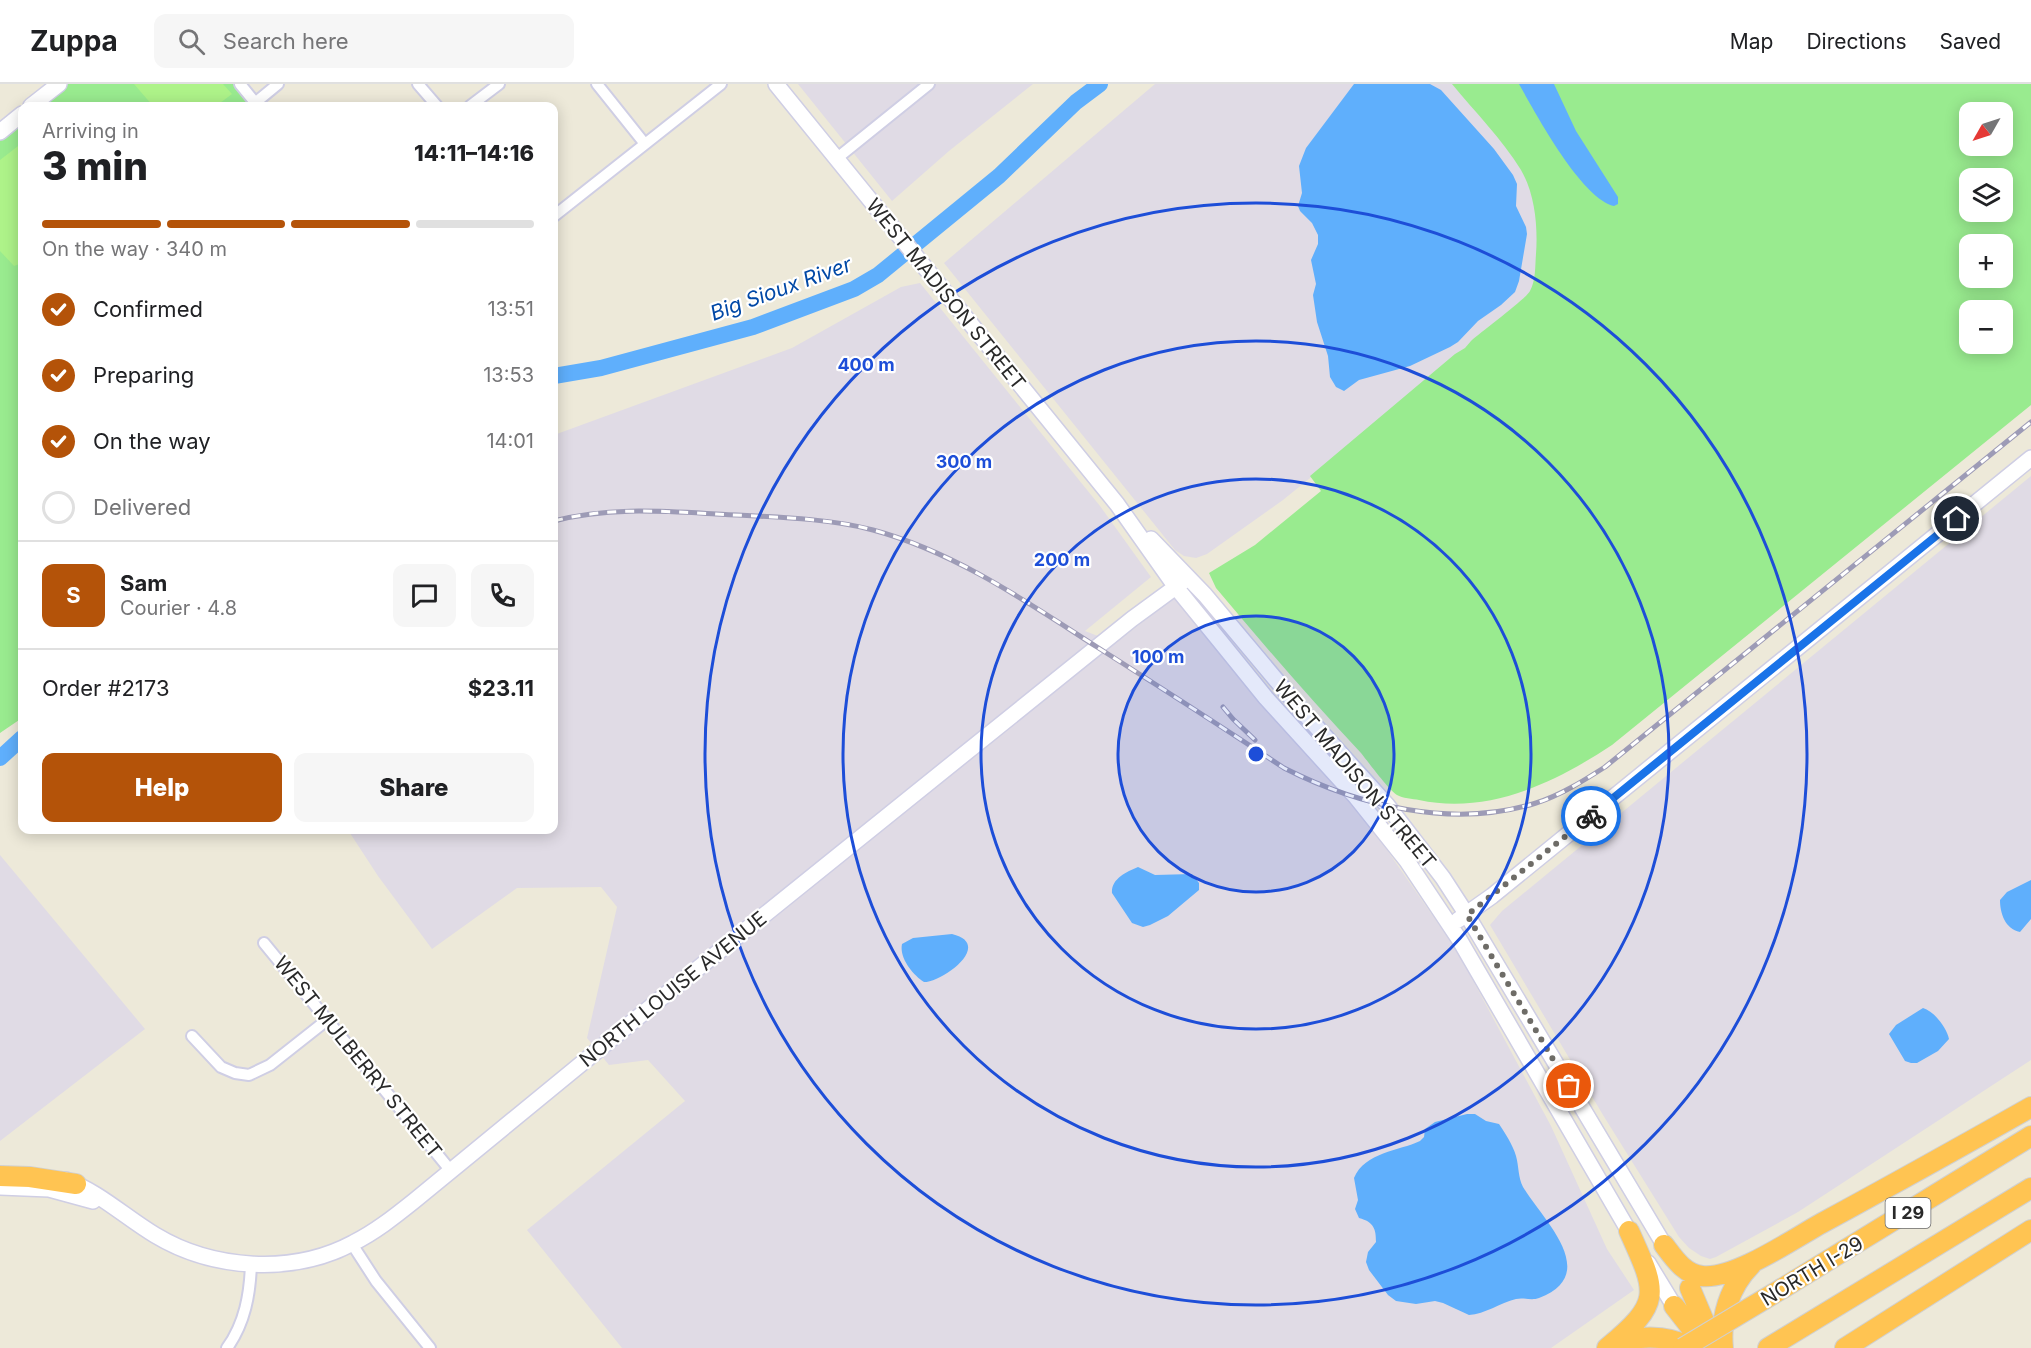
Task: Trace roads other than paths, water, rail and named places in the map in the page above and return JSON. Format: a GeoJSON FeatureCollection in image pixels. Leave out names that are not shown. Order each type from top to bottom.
{"type":"FeatureCollection","features":[{"type":"Feature","properties":{"kind":"highway"},"geometry":{"type":"LineString","coordinates":[[1664,1245],[1681,1266],[1690,1273],[1701,1276],[1725,1274],[1763,1256],[2031,1107]]}},
{"type":"Feature","properties":{"kind":"highway","name":"NORTH I-29"},"geometry":{"type":"LineString","coordinates":[[1683,1348],[2031,1136]]}},
{"type":"Feature","properties":{"kind":"highway"},"geometry":{"type":"LineString","coordinates":[[0,1176],[39,1177],[76,1184]]}},
{"type":"Feature","properties":{"kind":"highway","name":"I 29"},"geometry":{"type":"LineString","coordinates":[[1768,1348],[2031,1188]]}},
{"type":"Feature","properties":{"kind":"highway"},"geometry":{"type":"LineString","coordinates":[[1845,1348],[2031,1230]]}},
{"type":"Feature","properties":{"kind":"highway"},"geometry":{"type":"LineString","coordinates":[[1608,1348],[1634,1326],[1649,1298],[1649,1278],[1629,1231]]}},
{"type":"Feature","properties":{"kind":"highway"},"geometry":{"type":"LineString","coordinates":[[1719,1347],[1724,1315],[1732,1289],[1743,1273],[1763,1256]]}},
{"type":"Feature","properties":{"kind":"highway"},"geometry":{"type":"LineString","coordinates":[[1690,1288],[1706,1326],[1719,1347]]}},
{"type":"Feature","properties":{"kind":"highway"},"geometry":{"type":"LineString","coordinates":[[1674,1306],[1703,1343],[1719,1347]]}},
{"type":"Feature","properties":{"kind":"highway"},"geometry":{"type":"LineString","coordinates":[[1608,1348],[1628,1340],[1653,1337],[1671,1339],[1697,1348]]}},
{"type":"Feature","properties":{"kind":"main road"},"geometry":{"type":"LineString","coordinates":[[36,102],[59,84]]}},
{"type":"Feature","properties":{"kind":"main road","name":"WEST MADISON STREET"},"geometry":{"type":"LineString","coordinates":[[776,84],[1182,582],[1386,804],[1443,878],[1690,1288]]}},
{"type":"Feature","properties":{"kind":"main road"},"geometry":{"type":"LineString","coordinates":[[0,132],[18,117]]}},
{"type":"Feature","properties":{"kind":"main road"},"geometry":{"type":"LineString","coordinates":[[1450,925],[1492,896],[2031,458]]}},
{"type":"Feature","properties":{"kind":"main road","name":"WEST MADISON STREET"},"geometry":{"type":"LineString","coordinates":[[1182,582],[1266,698],[1379,824],[1412,868],[1450,925],[1697,1348]]}},
{"type":"Feature","properties":{"kind":"main road","name":"NORTH LOUISE AVENUE"},"geometry":{"type":"LineString","coordinates":[[0,1168],[28,1169],[76,1184],[96,1194],[154,1234],[184,1250],[215,1259],[251,1264],[276,1264],[330,1253],[352,1244],[392,1219],[681,982],[1131,619],[1182,582]]}},
{"type":"Feature","properties":{"kind":"main road","name":"NORTH LOUISE AVENUE"},"geometry":{"type":"LineString","coordinates":[[0,1187],[49,1189],[86,1198],[119,1210]]}},
{"type":"Feature","properties":{"kind":"street"},"geometry":{"type":"LineString","coordinates":[[240,84],[254,102]]}},
{"type":"Feature","properties":{"kind":"street"},"geometry":{"type":"LineString","coordinates":[[259,102],[278,84]]}},
{"type":"Feature","properties":{"kind":"street"},"geometry":{"type":"LineString","coordinates":[[418,84],[434,102]]}},
{"type":"Feature","properties":{"kind":"street"},"geometry":{"type":"LineString","coordinates":[[475,102],[499,84]]}},
{"type":"Feature","properties":{"kind":"street"},"geometry":{"type":"LineString","coordinates":[[597,84],[645,144]]}},
{"type":"Feature","properties":{"kind":"street"},"geometry":{"type":"LineString","coordinates":[[558,213],[721,84]]}},
{"type":"Feature","properties":{"kind":"street"},"geometry":{"type":"LineString","coordinates":[[836,159],[929,84]]}},
{"type":"Feature","properties":{"kind":"street","name":"WEST MULBERRY STREET"},"geometry":{"type":"LineString","coordinates":[[264,943],[451,1171]]}},
{"type":"Feature","properties":{"kind":"street"},"geometry":{"type":"LineString","coordinates":[[192,1036],[221,1067],[235,1074],[249,1075],[270,1065],[327,1020]]}},
{"type":"Feature","properties":{"kind":"street"},"geometry":{"type":"LineString","coordinates":[[352,1244],[376,1281],[430,1348]]}},
{"type":"Feature","properties":{"kind":"street"},"geometry":{"type":"LineString","coordinates":[[226,1348],[240,1325],[246,1306],[251,1264]]}},
{"type":"Feature","properties":{"kind":"water"},"geometry":{"type":"Polygon","coordinates":[[[1354,84],[1430,84],[1441,90],[1494,149],[1513,175],[1517,184],[1516,206],[1527,234],[1515,292],[1478,321],[1458,342],[1410,366],[1359,380],[1344,391],[1336,387],[1330,377],[1328,356],[1317,322],[1313,295],[1316,284],[1311,260],[1318,244],[1318,235],[1312,223],[1298,206],[1302,193],[1299,166],[1306,148],[1354,84]]]}},
{"type":"Feature","properties":{"kind":"water"},"geometry":{"type":"Polygon","coordinates":[[[1519,84],[1554,84],[1576,131],[1618,197],[1618,204],[1614,206],[1601,200],[1574,172],[1548,134],[1519,84]]]}},
{"type":"Feature","properties":{"kind":"water"},"geometry":{"type":"Polygon","coordinates":[[[1138,867],[1155,875],[1192,874],[1199,883],[1199,890],[1168,916],[1150,925],[1143,927],[1132,923],[1112,893],[1112,888],[1120,877],[1138,867]]]}},
{"type":"Feature","properties":{"kind":"water"},"geometry":{"type":"Polygon","coordinates":[[[2031,880],[2031,919],[2020,932],[2011,928],[2004,920],[2000,900],[2007,892],[2031,880]]]}},
{"type":"Feature","properties":{"kind":"water"},"geometry":{"type":"Polygon","coordinates":[[[952,934],[964,939],[968,946],[967,954],[961,962],[942,976],[924,982],[908,966],[903,955],[902,944],[913,938],[952,934]]]}},
{"type":"Feature","properties":{"kind":"water"},"geometry":{"type":"Polygon","coordinates":[[[1923,1008],[1939,1020],[1949,1039],[1938,1051],[1917,1063],[1911,1063],[1905,1061],[1889,1034],[1896,1025],[1923,1008]]]}},
{"type":"Feature","properties":{"kind":"water"},"geometry":{"type":"Polygon","coordinates":[[[1475,1114],[1486,1121],[1499,1124],[1515,1152],[1523,1187],[1553,1230],[1567,1261],[1566,1275],[1557,1288],[1539,1298],[1516,1299],[1481,1313],[1469,1315],[1435,1301],[1416,1304],[1396,1301],[1388,1295],[1369,1270],[1366,1262],[1368,1252],[1376,1242],[1375,1233],[1371,1224],[1359,1218],[1355,1209],[1358,1200],[1354,1178],[1359,1169],[1374,1158],[1420,1141],[1424,1137],[1425,1129],[1435,1122],[1475,1114]]]}},
{"type":"Feature","properties":{"kind":"waterway","name":"Big Sioux River"},"geometry":{"type":"LineString","coordinates":[[558,375],[601,368],[753,327],[854,289],[878,275],[999,176],[1076,102],[1100,84]]}},
{"type":"Feature","properties":{"kind":"waterway","name":"Big Sioux River"},"geometry":{"type":"LineString","coordinates":[[0,758],[18,742]]}},
{"type":"Feature","properties":{"kind":"railway"},"geometry":{"type":"LineString","coordinates":[[558,520],[594,514],[634,511],[775,517],[854,526],[903,539],[933,551],[1017,596],[1284,768],[1343,793],[1375,803],[1407,810],[1472,814],[1504,811],[1545,800],[1605,767],[2031,422]]}},
{"type":"Feature","properties":{"kind":"railway"},"geometry":{"type":"LineString","coordinates":[[1223,707],[1255,740]]}}]}
